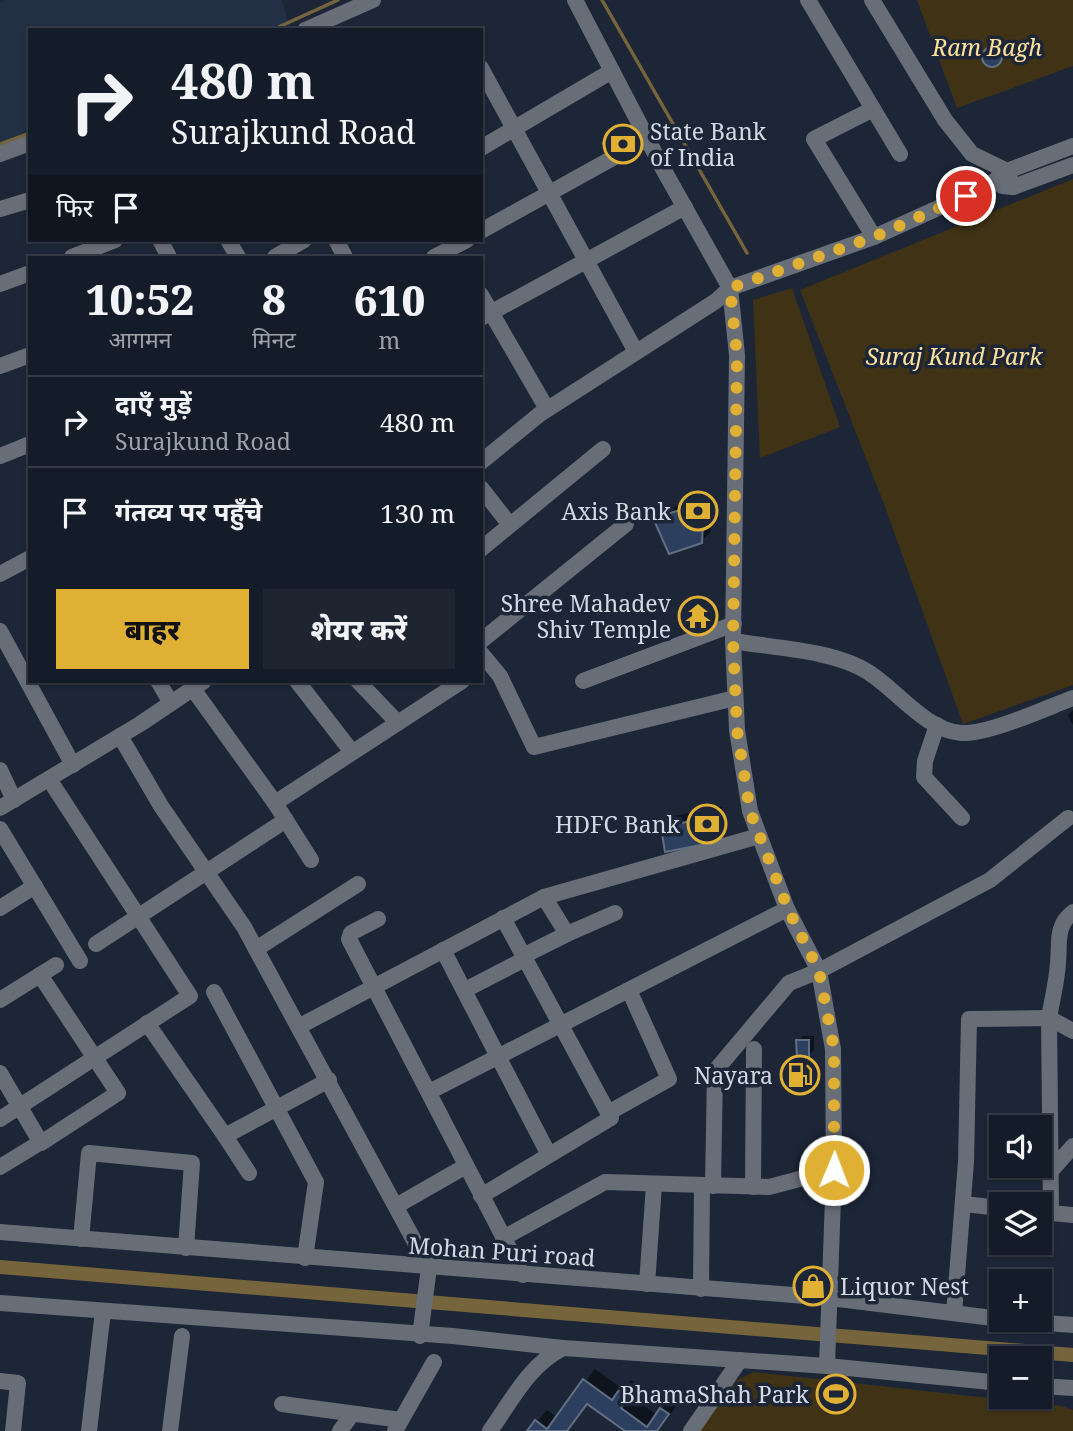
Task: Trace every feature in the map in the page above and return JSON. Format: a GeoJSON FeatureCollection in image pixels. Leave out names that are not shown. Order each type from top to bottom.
{"type":"FeatureCollection","features":[{"type":"Feature","properties":{"kind":"street"},"geometry":{"type":"LineString","coordinates":[[310,28],[373,0]]}},
{"type":"Feature","properties":{"kind":"street"},"geometry":{"type":"LineString","coordinates":[[575,0],[647,139],[730,288],[737,355],[733,633],[737,730],[750,811],[788,909],[819,971],[834,1049],[834,1170],[827,1360]]}},
{"type":"Feature","properties":{"kind":"street"},"geometry":{"type":"LineString","coordinates":[[808,0],[900,154]]}},
{"type":"Feature","properties":{"kind":"street"},"geometry":{"type":"LineString","coordinates":[[872,0],[972,154],[1010,179]]}},
{"type":"Feature","properties":{"kind":"street"},"geometry":{"type":"LineString","coordinates":[[483,147],[612,71]]}},
{"type":"Feature","properties":{"kind":"street"},"geometry":{"type":"LineString","coordinates":[[483,72],[636,352]]}},
{"type":"Feature","properties":{"kind":"street"},"geometry":{"type":"LineString","coordinates":[[873,109],[814,139],[874,237]]}},
{"type":"Feature","properties":{"kind":"street"},"geometry":{"type":"LineString","coordinates":[[483,230],[647,139]]}},
{"type":"Feature","properties":{"kind":"street"},"geometry":{"type":"LineString","coordinates":[[0,154],[28,144]]}},
{"type":"Feature","properties":{"kind":"street"},"geometry":{"type":"LineString","coordinates":[[1010,179],[1073,146]]}},
{"type":"Feature","properties":{"kind":"street"},"geometry":{"type":"LineString","coordinates":[[483,460],[547,410],[716,301],[730,288],[874,237],[989,185],[1073,165]]}},
{"type":"Feature","properties":{"kind":"street"},"geometry":{"type":"LineString","coordinates":[[0,209],[28,201]]}},
{"type":"Feature","properties":{"kind":"street"},"geometry":{"type":"LineString","coordinates":[[547,410],[486,315],[685,207]]}},
{"type":"Feature","properties":{"kind":"street"},"geometry":{"type":"LineString","coordinates":[[277,256],[301,242]]}},
{"type":"Feature","properties":{"kind":"street"},"geometry":{"type":"LineString","coordinates":[[436,256],[458,246]]}},
{"type":"Feature","properties":{"kind":"street"},"geometry":{"type":"LineString","coordinates":[[76,256],[110,247]]}},
{"type":"Feature","properties":{"kind":"street"},"geometry":{"type":"LineString","coordinates":[[0,284],[28,274]]}},
{"type":"Feature","properties":{"kind":"street"},"geometry":{"type":"LineString","coordinates":[[0,366],[28,356]]}},
{"type":"Feature","properties":{"kind":"street"},"geometry":{"type":"LineString","coordinates":[[0,456],[28,445]]}},
{"type":"Feature","properties":{"kind":"street"},"geometry":{"type":"LineString","coordinates":[[483,547],[603,449]]}},
{"type":"Feature","properties":{"kind":"street"},"geometry":{"type":"LineString","coordinates":[[483,491],[510,526]]}},
{"type":"Feature","properties":{"kind":"street"},"geometry":{"type":"LineString","coordinates":[[483,639],[626,524]]}},
{"type":"Feature","properties":{"kind":"street"},"geometry":{"type":"LineString","coordinates":[[0,574],[28,559]]}},
{"type":"Feature","properties":{"kind":"street"},"geometry":{"type":"LineString","coordinates":[[0,631],[23,656]]}},
{"type":"Feature","properties":{"kind":"street"},"geometry":{"type":"LineString","coordinates":[[583,681],[733,633],[848,663],[867,671],[937,725],[961,733],[1001,725],[1073,698]]}},
{"type":"Feature","properties":{"kind":"street"},"geometry":{"type":"LineString","coordinates":[[484,661],[500,676],[534,747],[736,698]]}},
{"type":"Feature","properties":{"kind":"street"},"geometry":{"type":"LineString","coordinates":[[35,683],[73,765]]}},
{"type":"Feature","properties":{"kind":"street"},"geometry":{"type":"LineString","coordinates":[[159,683],[171,703]]}},
{"type":"Feature","properties":{"kind":"street"},"geometry":{"type":"LineString","coordinates":[[299,683],[352,752]]}},
{"type":"Feature","properties":{"kind":"street"},"geometry":{"type":"LineString","coordinates":[[360,683],[398,723]]}},
{"type":"Feature","properties":{"kind":"street"},"geometry":{"type":"LineString","coordinates":[[275,803],[459,683]]}},
{"type":"Feature","properties":{"kind":"street"},"geometry":{"type":"LineString","coordinates":[[0,770],[7,804],[198,685],[311,860]]}},
{"type":"Feature","properties":{"kind":"street"},"geometry":{"type":"LineString","coordinates":[[937,725],[925,761],[924,776],[962,818]]}},
{"type":"Feature","properties":{"kind":"street"},"geometry":{"type":"LineString","coordinates":[[120,736],[161,806],[209,873],[256,949],[429,1268],[420,1336]]}},
{"type":"Feature","properties":{"kind":"street"},"geometry":{"type":"LineString","coordinates":[[0,1119],[190,996],[49,779]]}},
{"type":"Feature","properties":{"kind":"street"},"geometry":{"type":"LineString","coordinates":[[701,1289],[715,1071],[789,983],[819,971],[990,880],[1068,818]]}},
{"type":"Feature","properties":{"kind":"street"},"geometry":{"type":"LineString","coordinates":[[96,944],[209,873],[286,820]]}},
{"type":"Feature","properties":{"kind":"street"},"geometry":{"type":"LineString","coordinates":[[0,829],[80,961]]}},
{"type":"Feature","properties":{"kind":"street"},"geometry":{"type":"LineString","coordinates":[[300,1026],[544,897],[759,836]]}},
{"type":"Feature","properties":{"kind":"street"},"geometry":{"type":"LineString","coordinates":[[256,949],[358,884]]}},
{"type":"Feature","properties":{"kind":"street"},"geometry":{"type":"LineString","coordinates":[[0,908],[35,886]]}},
{"type":"Feature","properties":{"kind":"street"},"geometry":{"type":"LineString","coordinates":[[544,897],[567,934]]}},
{"type":"Feature","properties":{"kind":"street"},"geometry":{"type":"LineString","coordinates":[[429,1092],[788,909]]}},
{"type":"Feature","properties":{"kind":"street"},"geometry":{"type":"LineString","coordinates":[[1050,1115],[1049,1017],[1060,928],[1073,912]]}},
{"type":"Feature","properties":{"kind":"street"},"geometry":{"type":"LineString","coordinates":[[465,990],[567,934],[615,913]]}},
{"type":"Feature","properties":{"kind":"street"},"geometry":{"type":"LineString","coordinates":[[481,1196],[611,1118],[503,918]]}},
{"type":"Feature","properties":{"kind":"street"},"geometry":{"type":"LineString","coordinates":[[378,919],[351,933],[349,939],[523,1275]]}},
{"type":"Feature","properties":{"kind":"street"},"geometry":{"type":"LineString","coordinates":[[443,950],[549,1155]]}},
{"type":"Feature","properties":{"kind":"street"},"geometry":{"type":"LineString","coordinates":[[0,1000],[56,965]]}},
{"type":"Feature","properties":{"kind":"street"},"geometry":{"type":"LineString","coordinates":[[0,1167],[118,1093],[40,975]]}},
{"type":"Feature","properties":{"kind":"street"},"geometry":{"type":"LineString","coordinates":[[608,1113],[669,1079],[629,990]]}},
{"type":"Feature","properties":{"kind":"street"},"geometry":{"type":"LineString","coordinates":[[215,992],[316,1182],[304,1258]]}},
{"type":"Feature","properties":{"kind":"street"},"geometry":{"type":"LineString","coordinates":[[954,1313],[963,1204],[969,1020],[1049,1017],[1073,1031]]}},
{"type":"Feature","properties":{"kind":"street"},"geometry":{"type":"LineString","coordinates":[[148,1023],[249,1173]]}},
{"type":"Feature","properties":{"kind":"street"},"geometry":{"type":"LineString","coordinates":[[753,1187],[754,1049]]}},
{"type":"Feature","properties":{"kind":"street"},"geometry":{"type":"LineString","coordinates":[[0,1073],[41,1142]]}},
{"type":"Feature","properties":{"kind":"street"},"geometry":{"type":"LineString","coordinates":[[225,1136],[329,1080]]}},
{"type":"Feature","properties":{"kind":"street"},"geometry":{"type":"LineString","coordinates":[[1052,1170],[1073,1146]]}},
{"type":"Feature","properties":{"kind":"street"},"geometry":{"type":"LineString","coordinates":[[81,1239],[89,1153],[192,1163],[186,1248]]}},
{"type":"Feature","properties":{"kind":"street"},"geometry":{"type":"LineString","coordinates":[[396,1206],[466,1166]]}},
{"type":"Feature","properties":{"kind":"street"},"geometry":{"type":"LineString","coordinates":[[503,1238],[605,1182],[769,1187],[834,1170]]}},
{"type":"Feature","properties":{"kind":"street"},"geometry":{"type":"LineString","coordinates":[[647,1284],[653,1185]]}},
{"type":"Feature","properties":{"kind":"street"},"geometry":{"type":"LineString","coordinates":[[963,1204],[989,1207]]}},
{"type":"Feature","properties":{"kind":"street"},"geometry":{"type":"LineString","coordinates":[[1052,1213],[1073,1215]]}},
{"type":"Feature","properties":{"kind":"street","name":"Mohan Puri road"},"geometry":{"type":"LineString","coordinates":[[0,1232],[831,1298],[989,1317]]}},
{"type":"Feature","properties":{"kind":"street"},"geometry":{"type":"LineString","coordinates":[[0,1303],[563,1348],[740,1360],[827,1360],[989,1381]]}},
{"type":"Feature","properties":{"kind":"street"},"geometry":{"type":"LineString","coordinates":[[89,1431],[103,1311]]}},
{"type":"Feature","properties":{"kind":"street","name":"Mohan Puri road"},"geometry":{"type":"LineString","coordinates":[[1052,1323],[1073,1325]]}},
{"type":"Feature","properties":{"kind":"street"},"geometry":{"type":"LineString","coordinates":[[170,1431],[182,1336]]}},
{"type":"Feature","properties":{"kind":"street"},"geometry":{"type":"LineString","coordinates":[[491,1431],[531,1371],[545,1357],[563,1348]]}},
{"type":"Feature","properties":{"kind":"street"},"geometry":{"type":"LineString","coordinates":[[691,1431],[740,1360]]}},
{"type":"Feature","properties":{"kind":"street"},"geometry":{"type":"LineString","coordinates":[[282,1404],[352,1414],[398,1426],[434,1362]]}},
{"type":"Feature","properties":{"kind":"street"},"geometry":{"type":"LineString","coordinates":[[0,1381],[19,1383],[13,1431]]}},
{"type":"Feature","properties":{"kind":"street"},"geometry":{"type":"LineString","coordinates":[[1052,1387],[1073,1388]]}},
{"type":"Feature","properties":{"kind":"street"},"geometry":{"type":"LineString","coordinates":[[340,1431],[352,1414]]}},
{"type":"Feature","properties":{"kind":"shaded area"},"geometry":{"type":"Polygon","coordinates":[[[282,0],[288,22],[274,28],[28,28],[28,131],[0,143],[0,2],[282,0]]]}},
{"type":"Feature","properties":{"kind":"green space","name":"Ram Bagh"},"geometry":{"type":"Polygon","coordinates":[[[917,0],[1073,0],[1073,66],[957,108],[917,0]]]}},
{"type":"Feature","properties":{"kind":"green space","name":"Suraj Kund Park"},"geometry":{"type":"Polygon","coordinates":[[[1073,179],[1073,685],[963,724],[884,504],[800,290],[1073,179]]]}},
{"type":"Feature","properties":{"kind":"green space"},"geometry":{"type":"Polygon","coordinates":[[[792,288],[840,427],[760,458],[753,300],[792,288]]]}},
{"type":"Feature","properties":{"kind":"green space","name":"BhamaShah Park"},"geometry":{"type":"Polygon","coordinates":[[[754,1372],[989,1398],[989,1409],[1052,1409],[1052,1405],[1061,1406],[1073,1410],[1073,1431],[700,1431],[735,1381],[754,1372]]]}},
{"type":"Feature","properties":{"kind":"building"},"geometry":{"type":"Polygon","coordinates":[[[992,47],[999,50],[1002,57],[999,64],[992,67],[985,64],[982,57],[985,50],[992,47]]]}},
{"type":"Feature","properties":{"kind":"building"},"geometry":{"type":"Polygon","coordinates":[[[621,132],[628,144],[609,154],[603,143],[621,132]]]}},
{"type":"Feature","properties":{"kind":"building"},"geometry":{"type":"Polygon","coordinates":[[[704,503],[702,543],[669,554],[653,518],[704,503]]]}},
{"type":"Feature","properties":{"kind":"building"},"geometry":{"type":"Polygon","coordinates":[[[711,817],[716,842],[665,852],[661,827],[711,817]]]}},
{"type":"Feature","properties":{"kind":"building"},"geometry":{"type":"Polygon","coordinates":[[[796,1040],[809,1040],[809,1057],[797,1057],[796,1040]]]}},
{"type":"Feature","properties":{"kind":"building"},"geometry":{"type":"Polygon","coordinates":[[[808,1066],[808,1082],[793,1083],[793,1067],[808,1066]]]}},
{"type":"Feature","properties":{"kind":"building"},"geometry":{"type":"Polygon","coordinates":[[[583,1379],[612,1400],[619,1390],[629,1397],[621,1408],[647,1427],[660,1408],[669,1414],[657,1431],[625,1431],[587,1404],[567,1431],[527,1431],[535,1420],[547,1429],[583,1379]]]}},
{"type":"Feature","properties":{"kind":"waterway"},"geometry":{"type":"LineString","coordinates":[[276,28],[338,0]]}},
{"type":"Feature","properties":{"kind":"waterway"},"geometry":{"type":"LineString","coordinates":[[602,0],[747,253]]}},
{"type":"Feature","properties":{"kind":"waterway"},"geometry":{"type":"LineString","coordinates":[[0,144],[28,134]]}},
{"type":"Feature","properties":{"kind":"waterway"},"geometry":{"type":"LineString","coordinates":[[0,1267],[1073,1355]]}},
{"type":"Feature","properties":{"kind":"place","name":"State Bank of India"},"geometry":{"type":"Point","coordinates":[623,144]}},
{"type":"Feature","properties":{"kind":"place","name":"Axis Bank"},"geometry":{"type":"Point","coordinates":[698,511]}},
{"type":"Feature","properties":{"kind":"place","name":"Shree Mahadev Shiv Temple"},"geometry":{"type":"Point","coordinates":[698,616]}},
{"type":"Feature","properties":{"kind":"place","name":"HDFC Bank"},"geometry":{"type":"Point","coordinates":[707,824]}},
{"type":"Feature","properties":{"kind":"place","name":"Nayara"},"geometry":{"type":"Point","coordinates":[800,1075]}},
{"type":"Feature","properties":{"kind":"place","name":"Liquor Nest"},"geometry":{"type":"Point","coordinates":[813,1286]}},
{"type":"Feature","properties":{"kind":"place","name":"BhamaShah Park"},"geometry":{"type":"Point","coordinates":[836,1394]}},
{"type":"Feature","properties":{"kind":"route"},"geometry":{"type":"LineString","coordinates":[[834,1170],[834,1049],[819,971],[772,874],[750,811],[737,730],[733,641],[737,355],[730,288],[874,237],[966,196]]}}]}
